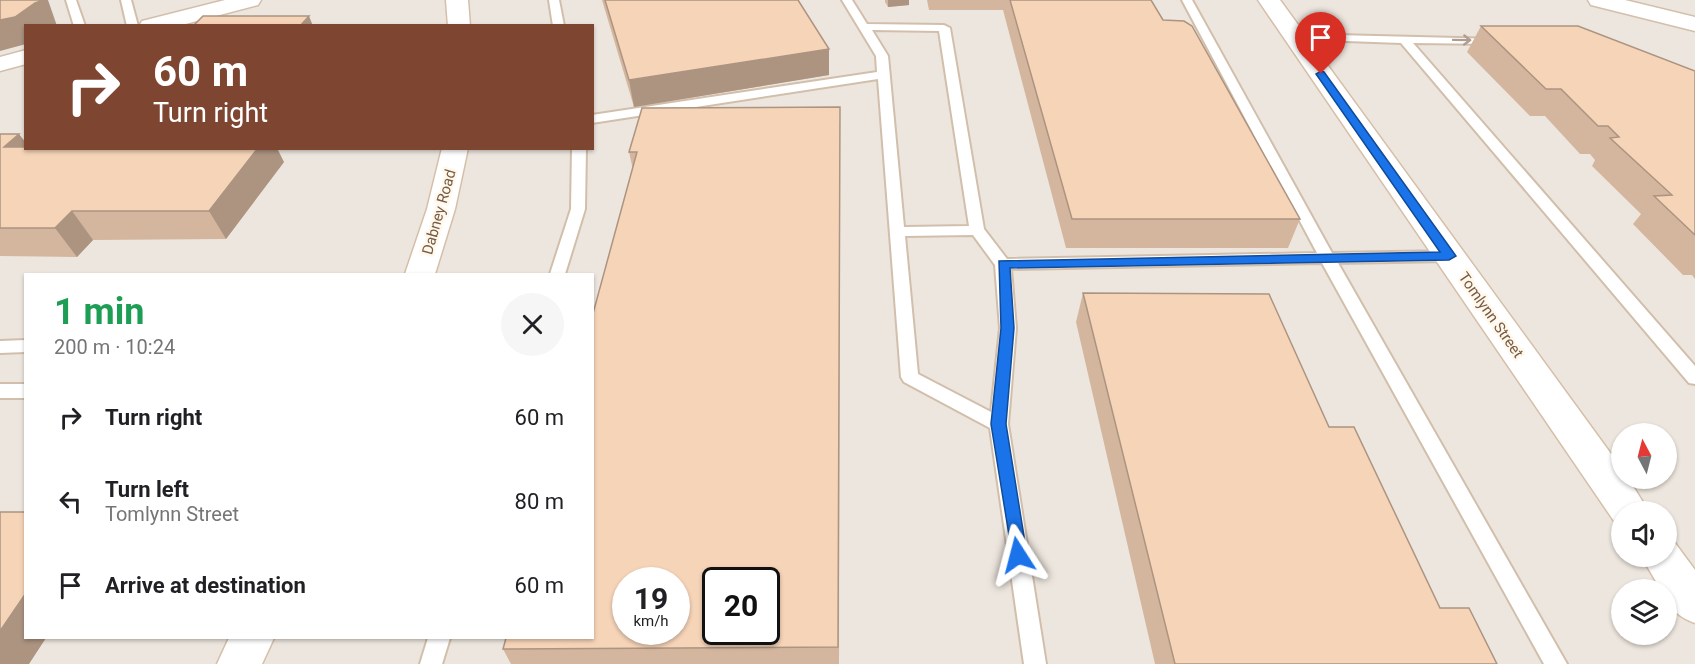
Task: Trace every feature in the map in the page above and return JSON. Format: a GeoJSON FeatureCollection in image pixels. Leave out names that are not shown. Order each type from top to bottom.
{"type":"FeatureCollection","features":[{"type":"Feature","properties":{"kind":"street"},"geometry":{"type":"LineString","coordinates":[[158,24],[250,0]]}},
{"type":"Feature","properties":{"kind":"street"},"geometry":{"type":"LineString","coordinates":[[457,0],[459,24]]}},
{"type":"Feature","properties":{"kind":"street","name":"Tomlynn Street"},"geometry":{"type":"LineString","coordinates":[[1269,0],[1622,501]]}},
{"type":"Feature","properties":{"kind":"street"},"geometry":{"type":"LineString","coordinates":[[1599,0],[1695,24]]}},
{"type":"Feature","properties":{"kind":"street"},"geometry":{"type":"LineString","coordinates":[[0,64],[24,58]]}},
{"type":"Feature","properties":{"kind":"street","name":"Dabney Road"},"geometry":{"type":"LineString","coordinates":[[420,273],[441,209],[455,150]]}},
{"type":"Feature","properties":{"kind":"street"},"geometry":{"type":"LineString","coordinates":[[1669,567],[1695,604]]}},
{"type":"Feature","properties":{"kind":"street"},"geometry":{"type":"LineString","coordinates":[[239,664],[252,639]]}},
{"type":"Feature","properties":{"kind":"lane"},"geometry":{"type":"LineString","coordinates":[[71,0],[79,24]]}},
{"type":"Feature","properties":{"kind":"lane"},"geometry":{"type":"LineString","coordinates":[[126,0],[132,24]]}},
{"type":"Feature","properties":{"kind":"lane"},"geometry":{"type":"LineString","coordinates":[[554,0],[559,24]]}},
{"type":"Feature","properties":{"kind":"lane"},"geometry":{"type":"LineString","coordinates":[[847,0],[882,56],[910,376],[999,424]]}},
{"type":"Feature","properties":{"kind":"lane"},"geometry":{"type":"LineString","coordinates":[[1187,0],[1326,256],[1556,664]]}},
{"type":"Feature","properties":{"kind":"lane"},"geometry":{"type":"LineString","coordinates":[[864,27],[944,28],[977,230],[1003,264],[1008,328],[999,424],[1035,664]]}},
{"type":"Feature","properties":{"kind":"lane"},"geometry":{"type":"LineString","coordinates":[[1295,37],[1504,41]]}},
{"type":"Feature","properties":{"kind":"lane"},"geometry":{"type":"LineString","coordinates":[[1404,39],[1695,378]]}},
{"type":"Feature","properties":{"kind":"lane"},"geometry":{"type":"LineString","coordinates":[[594,119],[884,75]]}},
{"type":"Feature","properties":{"kind":"lane"},"geometry":{"type":"LineString","coordinates":[[557,273],[578,209],[579,150]]}},
{"type":"Feature","properties":{"kind":"lane"},"geometry":{"type":"LineString","coordinates":[[898,232],[977,230]]}},
{"type":"Feature","properties":{"kind":"lane"},"geometry":{"type":"LineString","coordinates":[[1003,264],[1326,256],[1449,256]]}},
{"type":"Feature","properties":{"kind":"lane"},"geometry":{"type":"LineString","coordinates":[[0,347],[24,346]]}},
{"type":"Feature","properties":{"kind":"lane"},"geometry":{"type":"LineString","coordinates":[[0,391],[24,391]]}},
{"type":"Feature","properties":{"kind":"lane"},"geometry":{"type":"LineString","coordinates":[[431,664],[439,639]]}},
{"type":"Feature","properties":{"kind":"shaded area"},"geometry":{"type":"Polygon","coordinates":[[[0,0],[1695,0],[1695,664],[0,664],[0,0]]]}},
{"type":"Feature","properties":{"kind":"building"},"geometry":{"type":"Polygon","coordinates":[[[0,0],[41,1],[15,17],[0,20],[0,0]]]}},
{"type":"Feature","properties":{"kind":"building"},"geometry":{"type":"Polygon","coordinates":[[[605,0],[798,0],[829,49],[629,80],[605,0]]]}},
{"type":"Feature","properties":{"kind":"building"},"geometry":{"type":"Polygon","coordinates":[[[1010,0],[1151,0],[1163,20],[1184,21],[1192,26],[1300,219],[1072,219],[1010,0]]]}},
{"type":"Feature","properties":{"kind":"building"},"geometry":{"type":"Polygon","coordinates":[[[203,16],[309,16],[302,24],[195,24],[203,16]]]}},
{"type":"Feature","properties":{"kind":"building"},"geometry":{"type":"Polygon","coordinates":[[[1481,26],[1578,26],[1695,71],[1695,235],[1654,196],[1672,195],[1610,138],[1619,137],[1608,126],[1598,126],[1561,89],[1546,89],[1481,26]]]}},
{"type":"Feature","properties":{"kind":"building"},"geometry":{"type":"Polygon","coordinates":[[[840,107],[838,647],[503,649],[506,639],[594,639],[594,310],[637,152],[629,152],[642,108],[840,107]]]}},
{"type":"Feature","properties":{"kind":"building"},"geometry":{"type":"Polygon","coordinates":[[[0,134],[19,134],[4,147],[24,147],[24,150],[256,150],[209,211],[72,211],[55,228],[0,228],[0,134]]]}},
{"type":"Feature","properties":{"kind":"building"},"geometry":{"type":"Polygon","coordinates":[[[1083,293],[1269,294],[1329,427],[1354,427],[1440,608],[1469,608],[1497,664],[1175,664],[1083,293]]]}},
{"type":"Feature","properties":{"kind":"building"},"geometry":{"type":"Polygon","coordinates":[[[0,512],[24,512],[24,596],[0,631],[0,512]]]}},
{"type":"Feature","properties":{"kind":"route"},"geometry":{"type":"LineString","coordinates":[[1018,555],[999,424],[1008,328],[1003,264],[1326,256],[1449,256],[1321,74]]}}]}
